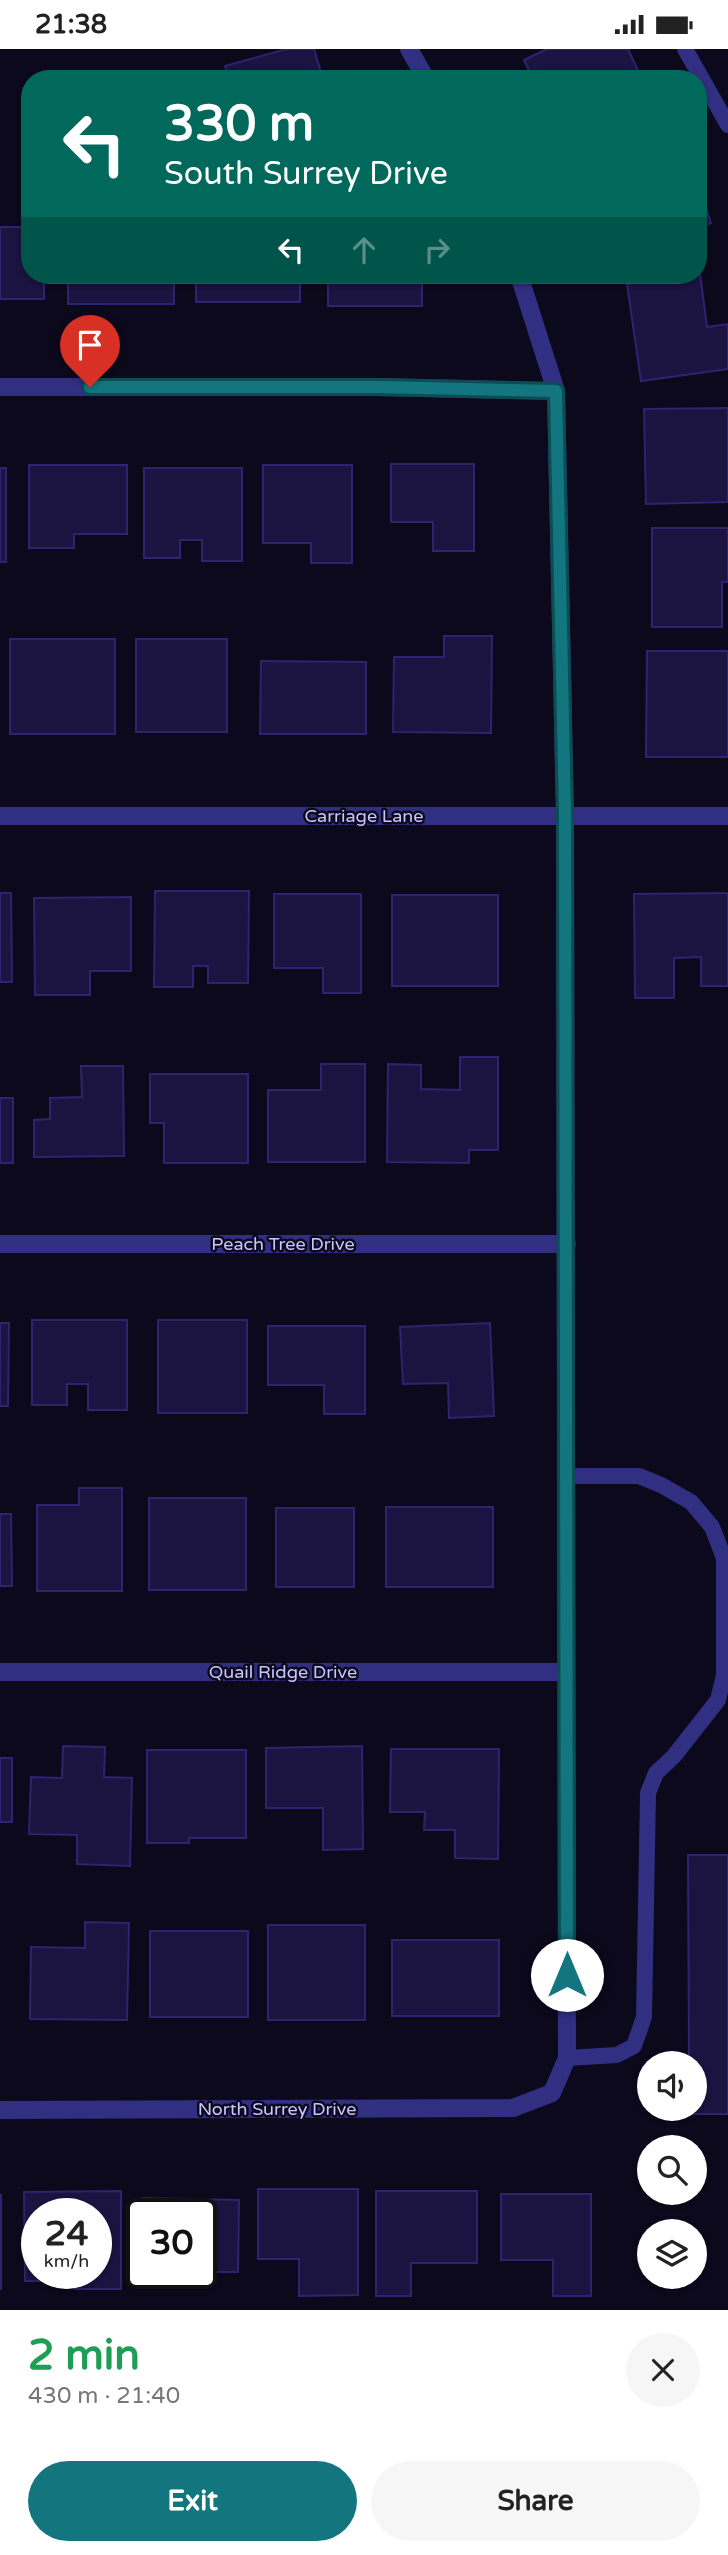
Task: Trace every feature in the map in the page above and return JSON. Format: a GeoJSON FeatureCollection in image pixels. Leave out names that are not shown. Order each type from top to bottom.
{"type":"FeatureCollection","features":[{"type":"Feature","properties":{"kind":"street"},"geometry":{"type":"LineString","coordinates":[[409,49],[421,70]]}},
{"type":"Feature","properties":{"kind":"street"},"geometry":{"type":"LineString","coordinates":[[522,284],[556,391],[565,816],[567,2058]]}},
{"type":"Feature","properties":{"kind":"street"},"geometry":{"type":"LineString","coordinates":[[0,387],[377,387],[556,391]]}},
{"type":"Feature","properties":{"kind":"street","name":"Carriage Lane"},"geometry":{"type":"LineString","coordinates":[[0,816],[728,816]]}},
{"type":"Feature","properties":{"kind":"street","name":"Peach Tree Drive"},"geometry":{"type":"LineString","coordinates":[[0,1244],[567,1244]]}},
{"type":"Feature","properties":{"kind":"street","name":"Quail Ridge Drive"},"geometry":{"type":"LineString","coordinates":[[0,1672],[566,1672]]}},
{"type":"Feature","properties":{"kind":"street","name":"North Surrey Drive"},"geometry":{"type":"LineString","coordinates":[[0,2111],[513,2108],[552,2093],[567,2058]]}},
{"type":"Feature","properties":{"kind":"lane"},"geometry":{"type":"LineString","coordinates":[[685,49],[697,70]]}},
{"type":"Feature","properties":{"kind":"lane"},"geometry":{"type":"LineString","coordinates":[[707,88],[728,125]]}},
{"type":"Feature","properties":{"kind":"lane"},"geometry":{"type":"LineString","coordinates":[[566,1476],[639,1476],[661,1485],[691,1502],[712,1527],[724,1558],[724,1675],[718,1700],[674,1756],[656,1773],[648,1793],[644,2017],[634,2046],[617,2055],[567,2058]]}},
{"type":"Feature","properties":{"kind":"building"},"geometry":{"type":"Polygon","coordinates":[[[287,49],[314,49],[320,70],[226,70],[225,66],[287,49]]]}},
{"type":"Feature","properties":{"kind":"building"},"geometry":{"type":"Polygon","coordinates":[[[547,49],[628,49],[638,70],[529,70],[524,60],[547,49]]]}},
{"type":"Feature","properties":{"kind":"building"},"geometry":{"type":"Polygon","coordinates":[[[0,227],[21,227],[21,284],[44,284],[44,299],[0,299],[0,227]]]}},
{"type":"Feature","properties":{"kind":"building"},"geometry":{"type":"Polygon","coordinates":[[[68,284],[174,284],[174,304],[68,304],[68,284]]]}},
{"type":"Feature","properties":{"kind":"building"},"geometry":{"type":"Polygon","coordinates":[[[196,284],[300,284],[300,302],[196,302],[196,284]]]}},
{"type":"Feature","properties":{"kind":"building"},"geometry":{"type":"Polygon","coordinates":[[[328,284],[422,284],[422,306],[328,306],[328,284]]]}},
{"type":"Feature","properties":{"kind":"building"},"geometry":{"type":"Polygon","coordinates":[[[627,284],[701,284],[707,327],[728,324],[728,369],[641,381],[627,284]]]}},
{"type":"Feature","properties":{"kind":"building"},"geometry":{"type":"Polygon","coordinates":[[[728,408],[728,502],[646,504],[644,409],[728,408]]]}},
{"type":"Feature","properties":{"kind":"building"},"geometry":{"type":"Polygon","coordinates":[[[391,464],[474,464],[474,551],[433,551],[433,522],[391,522],[391,464]]]}},
{"type":"Feature","properties":{"kind":"building"},"geometry":{"type":"Polygon","coordinates":[[[29,465],[127,465],[127,534],[74,534],[74,548],[29,548],[29,465]]]}},
{"type":"Feature","properties":{"kind":"building"},"geometry":{"type":"Polygon","coordinates":[[[263,465],[352,465],[352,563],[311,563],[311,543],[263,543],[263,465]]]}},
{"type":"Feature","properties":{"kind":"building"},"geometry":{"type":"Polygon","coordinates":[[[0,468],[6,468],[6,562],[0,562],[0,468]]]}},
{"type":"Feature","properties":{"kind":"building"},"geometry":{"type":"Polygon","coordinates":[[[144,468],[242,468],[242,561],[202,561],[202,540],[180,540],[180,558],[144,558],[144,468]]]}},
{"type":"Feature","properties":{"kind":"building"},"geometry":{"type":"Polygon","coordinates":[[[652,528],[728,528],[728,582],[722,582],[722,627],[652,627],[652,528]]]}},
{"type":"Feature","properties":{"kind":"building"},"geometry":{"type":"Polygon","coordinates":[[[444,636],[492,636],[491,733],[393,732],[394,657],[444,657],[444,636]]]}},
{"type":"Feature","properties":{"kind":"building"},"geometry":{"type":"Polygon","coordinates":[[[10,639],[115,639],[115,734],[10,734],[10,639]]]}},
{"type":"Feature","properties":{"kind":"building"},"geometry":{"type":"Polygon","coordinates":[[[136,639],[227,639],[227,732],[136,732],[136,639]]]}},
{"type":"Feature","properties":{"kind":"building"},"geometry":{"type":"Polygon","coordinates":[[[647,651],[728,651],[728,757],[646,757],[647,651]]]}},
{"type":"Feature","properties":{"kind":"building"},"geometry":{"type":"Polygon","coordinates":[[[261,661],[366,662],[366,734],[260,734],[261,661]]]}},
{"type":"Feature","properties":{"kind":"building"},"geometry":{"type":"Polygon","coordinates":[[[155,891],[249,891],[248,983],[208,983],[208,966],[193,966],[193,987],[154,987],[155,891]]]}},
{"type":"Feature","properties":{"kind":"building"},"geometry":{"type":"Polygon","coordinates":[[[0,893],[11,893],[12,982],[0,982],[0,893]]]}},
{"type":"Feature","properties":{"kind":"building"},"geometry":{"type":"Polygon","coordinates":[[[728,893],[728,986],[701,986],[701,957],[674,958],[674,998],[635,998],[634,894],[728,893]]]}},
{"type":"Feature","properties":{"kind":"building"},"geometry":{"type":"Polygon","coordinates":[[[274,894],[361,894],[361,993],[323,993],[323,968],[274,968],[274,894]]]}},
{"type":"Feature","properties":{"kind":"building"},"geometry":{"type":"Polygon","coordinates":[[[392,895],[498,895],[498,986],[392,986],[392,895]]]}},
{"type":"Feature","properties":{"kind":"building"},"geometry":{"type":"Polygon","coordinates":[[[131,897],[131,971],[90,971],[90,995],[35,995],[34,898],[131,897]]]}},
{"type":"Feature","properties":{"kind":"building"},"geometry":{"type":"Polygon","coordinates":[[[460,1057],[498,1057],[498,1150],[469,1150],[469,1163],[387,1162],[388,1064],[421,1065],[421,1089],[460,1090],[460,1057]]]}},
{"type":"Feature","properties":{"kind":"building"},"geometry":{"type":"Polygon","coordinates":[[[321,1064],[365,1064],[365,1162],[268,1162],[268,1090],[321,1090],[321,1064]]]}},
{"type":"Feature","properties":{"kind":"building"},"geometry":{"type":"Polygon","coordinates":[[[81,1066],[123,1066],[124,1156],[34,1157],[34,1120],[50,1119],[50,1098],[82,1097],[81,1066]]]}},
{"type":"Feature","properties":{"kind":"building"},"geometry":{"type":"Polygon","coordinates":[[[150,1074],[248,1074],[248,1163],[164,1163],[164,1123],[150,1123],[150,1074]]]}},
{"type":"Feature","properties":{"kind":"building"},"geometry":{"type":"Polygon","coordinates":[[[0,1098],[13,1098],[13,1163],[0,1163],[0,1098]]]}},
{"type":"Feature","properties":{"kind":"building"},"geometry":{"type":"Polygon","coordinates":[[[32,1320],[127,1320],[127,1410],[88,1410],[88,1384],[67,1384],[67,1405],[32,1405],[32,1320]]]}},
{"type":"Feature","properties":{"kind":"building"},"geometry":{"type":"Polygon","coordinates":[[[158,1320],[247,1320],[247,1413],[158,1413],[158,1320]]]}},
{"type":"Feature","properties":{"kind":"building"},"geometry":{"type":"Polygon","coordinates":[[[0,1323],[9,1323],[8,1406],[0,1406],[0,1323]]]}},
{"type":"Feature","properties":{"kind":"building"},"geometry":{"type":"Polygon","coordinates":[[[490,1323],[494,1416],[449,1418],[448,1383],[403,1384],[400,1327],[490,1323]]]}},
{"type":"Feature","properties":{"kind":"building"},"geometry":{"type":"Polygon","coordinates":[[[268,1326],[365,1326],[365,1414],[324,1414],[324,1385],[268,1385],[268,1326]]]}},
{"type":"Feature","properties":{"kind":"building"},"geometry":{"type":"Polygon","coordinates":[[[79,1488],[122,1488],[122,1591],[37,1591],[37,1505],[79,1505],[79,1488]]]}},
{"type":"Feature","properties":{"kind":"building"},"geometry":{"type":"Polygon","coordinates":[[[149,1498],[246,1498],[246,1590],[149,1590],[149,1498]]]}},
{"type":"Feature","properties":{"kind":"building"},"geometry":{"type":"Polygon","coordinates":[[[386,1507],[493,1507],[493,1587],[386,1587],[386,1507]]]}},
{"type":"Feature","properties":{"kind":"building"},"geometry":{"type":"Polygon","coordinates":[[[276,1508],[354,1508],[354,1587],[276,1587],[276,1508]]]}},
{"type":"Feature","properties":{"kind":"building"},"geometry":{"type":"Polygon","coordinates":[[[0,1514],[11,1514],[12,1586],[0,1586],[0,1514]]]}},
{"type":"Feature","properties":{"kind":"building"},"geometry":{"type":"Polygon","coordinates":[[[63,1746],[105,1747],[104,1777],[132,1778],[130,1866],[77,1864],[77,1835],[29,1834],[31,1777],[62,1778],[63,1746]]]}},
{"type":"Feature","properties":{"kind":"building"},"geometry":{"type":"Polygon","coordinates":[[[362,1746],[363,1849],[323,1850],[323,1808],[266,1808],[266,1748],[362,1746]]]}},
{"type":"Feature","properties":{"kind":"building"},"geometry":{"type":"Polygon","coordinates":[[[391,1749],[499,1749],[498,1859],[455,1858],[455,1830],[424,1830],[425,1812],[390,1812],[391,1749]]]}},
{"type":"Feature","properties":{"kind":"building"},"geometry":{"type":"Polygon","coordinates":[[[147,1750],[246,1750],[246,1838],[189,1838],[189,1843],[147,1843],[147,1750]]]}},
{"type":"Feature","properties":{"kind":"building"},"geometry":{"type":"Polygon","coordinates":[[[0,1758],[12,1758],[12,1822],[0,1822],[0,1758]]]}},
{"type":"Feature","properties":{"kind":"building"},"geometry":{"type":"Polygon","coordinates":[[[688,1855],[728,1855],[728,2114],[707,2114],[707,2051],[689,2051],[688,1855]]]}},
{"type":"Feature","properties":{"kind":"building"},"geometry":{"type":"Polygon","coordinates":[[[85,1922],[129,1923],[127,2020],[30,2019],[31,1947],[85,1948],[85,1922]]]}},
{"type":"Feature","properties":{"kind":"building"},"geometry":{"type":"Polygon","coordinates":[[[268,1925],[365,1925],[365,2020],[268,2020],[268,1925]]]}},
{"type":"Feature","properties":{"kind":"building"},"geometry":{"type":"Polygon","coordinates":[[[150,1931],[248,1931],[248,2017],[150,2017],[150,1931]]]}},
{"type":"Feature","properties":{"kind":"building"},"geometry":{"type":"Polygon","coordinates":[[[392,1940],[499,1940],[499,2016],[392,2016],[392,1940]]]}},
{"type":"Feature","properties":{"kind":"building"},"geometry":{"type":"Polygon","coordinates":[[[258,2189],[358,2189],[358,2295],[299,2296],[299,2259],[258,2259],[258,2189]]]}},
{"type":"Feature","properties":{"kind":"building"},"geometry":{"type":"Polygon","coordinates":[[[121,2191],[121,2289],[112,2289],[112,2198],[24,2198],[24,2192],[121,2191]]]}},
{"type":"Feature","properties":{"kind":"building"},"geometry":{"type":"Polygon","coordinates":[[[376,2191],[477,2191],[477,2263],[411,2263],[411,2296],[376,2296],[376,2191]]]}},
{"type":"Feature","properties":{"kind":"building"},"geometry":{"type":"Polygon","coordinates":[[[501,2194],[591,2194],[591,2296],[553,2296],[553,2260],[501,2260],[501,2194]]]}},
{"type":"Feature","properties":{"kind":"building"},"geometry":{"type":"Polygon","coordinates":[[[1,2195],[1,2289],[0,2289],[1,2195]]]}},
{"type":"Feature","properties":{"kind":"building"},"geometry":{"type":"Polygon","coordinates":[[[217,2200],[239,2200],[238,2272],[217,2272],[217,2200]]]}},
{"type":"Feature","properties":{"kind":"route"},"geometry":{"type":"LineString","coordinates":[[90,387],[377,387],[556,391],[565,816],[567,1975]]}}]}
